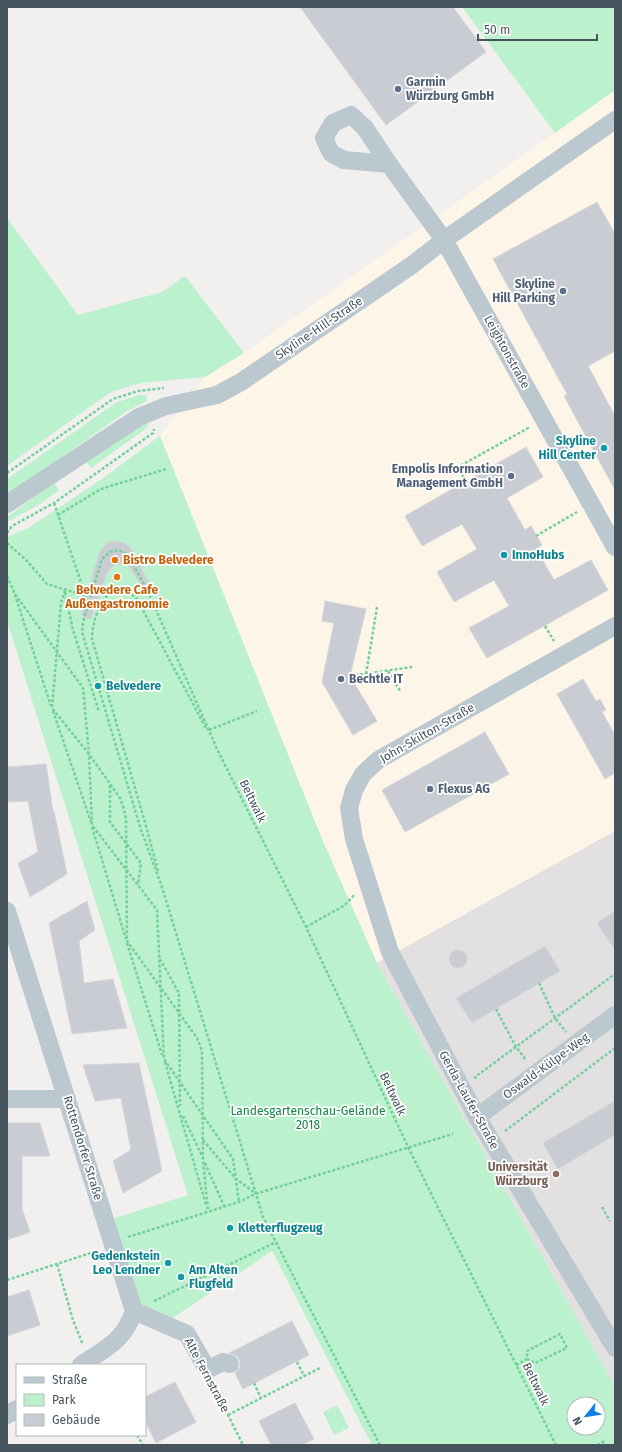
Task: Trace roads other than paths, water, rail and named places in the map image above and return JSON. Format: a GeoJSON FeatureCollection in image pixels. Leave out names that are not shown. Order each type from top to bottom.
{"type":"FeatureCollection","features":[{"type":"Feature","properties":{"kind":"street","name":"Skyline-Hill-Straße"},"geometry":{"type":"LineString","coordinates":[[7,504],[139,417],[154,410],[217,395],[241,382],[412,265],[444,240],[615,120]]}},
{"type":"Feature","properties":{"kind":"street","name":"Leightonstraße"},"geometry":{"type":"LineString","coordinates":[[389,164],[444,240],[615,547]]}},
{"type":"Feature","properties":{"kind":"street","name":"John-Skilton-Straße"},"geometry":{"type":"LineString","coordinates":[[390,952],[354,839],[349,808],[354,790],[363,774],[390,753],[615,626]]}},
{"type":"Feature","properties":{"kind":"street","name":"Rottendorfer Straße"},"geometry":{"type":"LineString","coordinates":[[7,911],[134,1311]]}},
{"type":"Feature","properties":{"kind":"street","name":"Gerda-Laufer-Straße"},"geometry":{"type":"LineString","coordinates":[[390,952],[476,1117],[615,1348]]}},
{"type":"Feature","properties":{"kind":"street","name":"Oswald-Külpe-Weg"},"geometry":{"type":"LineString","coordinates":[[476,1117],[615,1015]]}},
{"type":"Feature","properties":{"kind":"street"},"geometry":{"type":"LineString","coordinates":[[7,1098],[68,1100]]}},
{"type":"Feature","properties":{"kind":"street"},"geometry":{"type":"LineString","coordinates":[[86,1362],[117,1340],[129,1327],[134,1311]]}},
{"type":"Feature","properties":{"kind":"street","name":"Alte Fernstraße"},"geometry":{"type":"LineString","coordinates":[[134,1311],[187,1334],[206,1367],[212,1368],[223,1362],[230,1364]]}},
{"type":"Feature","properties":{"kind":"street"},"geometry":{"type":"LineString","coordinates":[[7,1415],[16,1410]]}},
{"type":"Feature","properties":{"kind":"place","name":"Garmin Würzburg GmbH"},"geometry":{"type":"Point","coordinates":[398,89]}},
{"type":"Feature","properties":{"kind":"place","name":"Skyline Hill Parking"},"geometry":{"type":"Point","coordinates":[563,291]}},
{"type":"Feature","properties":{"kind":"place","name":"Skyline Hill Center"},"geometry":{"type":"Point","coordinates":[604,448]}},
{"type":"Feature","properties":{"kind":"place","name":"Empolis Information Management GmbH"},"geometry":{"type":"Point","coordinates":[511,476]}},
{"type":"Feature","properties":{"kind":"place","name":"InnoHubs"},"geometry":{"type":"Point","coordinates":[504,555]}},
{"type":"Feature","properties":{"kind":"place","name":"Bistro Belvedere"},"geometry":{"type":"Point","coordinates":[115,560]}},
{"type":"Feature","properties":{"kind":"place","name":"Belvedere Cafe Außengastronomie"},"geometry":{"type":"Point","coordinates":[117,577]}},
{"type":"Feature","properties":{"kind":"place","name":"Bechtle IT"},"geometry":{"type":"Point","coordinates":[341,679]}},
{"type":"Feature","properties":{"kind":"place","name":"Belvedere"},"geometry":{"type":"Point","coordinates":[98,686]}},
{"type":"Feature","properties":{"kind":"place","name":"Flexus AG"},"geometry":{"type":"Point","coordinates":[430,789]}},
{"type":"Feature","properties":{"kind":"place","name":"Universität Würzburg"},"geometry":{"type":"Point","coordinates":[556,1174]}},
{"type":"Feature","properties":{"kind":"place","name":"Kletterflugzeug"},"geometry":{"type":"Point","coordinates":[230,1228]}},
{"type":"Feature","properties":{"kind":"place","name":"Gedenkstein Leo Lendner"},"geometry":{"type":"Point","coordinates":[168,1263]}},
{"type":"Feature","properties":{"kind":"place","name":"Am Alten Flugfeld"},"geometry":{"type":"Point","coordinates":[181,1277]}},
{"type":"Feature","properties":{"kind":"park label","name":"Landesgartenschau-Gelände 2018"},"geometry":{"type":"Point","coordinates":[308,1118]}}]}
